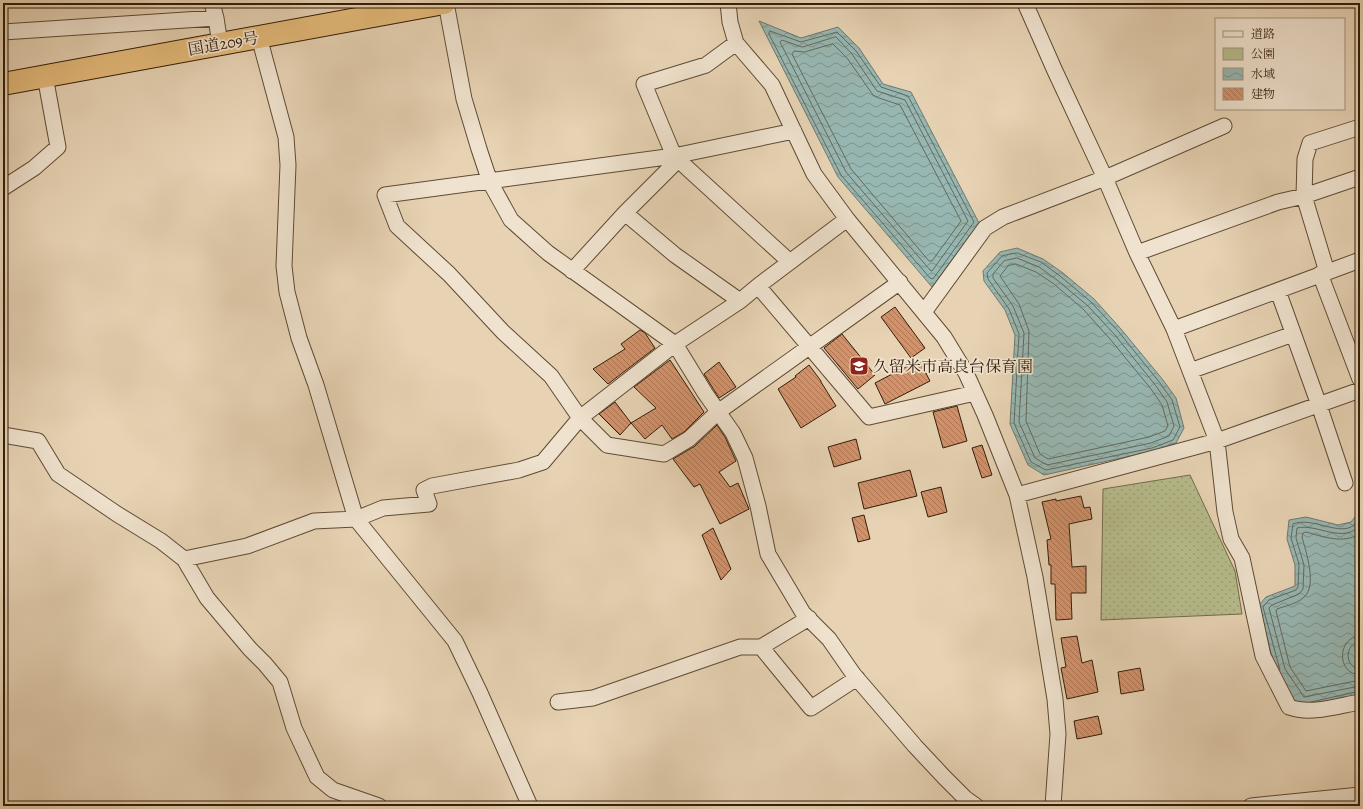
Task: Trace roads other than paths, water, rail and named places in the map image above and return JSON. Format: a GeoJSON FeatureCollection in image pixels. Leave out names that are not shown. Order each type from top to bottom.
{"type":"FeatureCollection","features":[{"type":"Feature","properties":{"kind":"highway","name":"国道209号"},"geometry":{"type":"LineString","coordinates":[[3,84],[445,3]]}},
{"type":"Feature","properties":{"kind":"street"},"geometry":{"type":"LineString","coordinates":[[212,3],[220,44]]}},
{"type":"Feature","properties":{"kind":"street"},"geometry":{"type":"LineString","coordinates":[[445,3],[464,99],[490,182],[511,220],[548,253],[675,344],[733,433],[745,458],[758,506],[768,554],[803,613],[829,639],[857,678],[915,746],[966,799],[976,806]]}},
{"type":"Feature","properties":{"kind":"street"},"geometry":{"type":"LineString","coordinates":[[728,3],[730,22],[736,43],[772,85],[814,174],[847,219],[944,337],[966,374],[986,415],[1017,496],[1035,577],[1058,734],[1053,806]]}},
{"type":"Feature","properties":{"kind":"street"},"geometry":{"type":"LineString","coordinates":[[1025,3],[1137,252],[1174,329],[1218,441],[1225,512],[1231,539],[1242,558],[1263,656],[1289,707],[1299,711],[1360,702]]}},
{"type":"Feature","properties":{"kind":"street"},"geometry":{"type":"LineString","coordinates":[[3,32],[216,18]]}},
{"type":"Feature","properties":{"kind":"street"},"geometry":{"type":"LineString","coordinates":[[259,37],[286,137],[288,165],[284,266],[286,292],[356,519],[455,641],[480,693],[530,806]]}},
{"type":"Feature","properties":{"kind":"street"},"geometry":{"type":"LineString","coordinates":[[736,43],[706,65],[644,84],[676,158],[790,262]]}},
{"type":"Feature","properties":{"kind":"street"},"geometry":{"type":"LineString","coordinates":[[3,188],[34,168],[58,147],[46,76]]}},
{"type":"Feature","properties":{"kind":"street"},"geometry":{"type":"LineString","coordinates":[[924,312],[985,228],[1003,217],[1104,178],[1224,126]]}},
{"type":"Feature","properties":{"kind":"street"},"geometry":{"type":"LineString","coordinates":[[1360,127],[1310,143],[1305,159],[1304,196],[1324,273],[1360,379]]}},
{"type":"Feature","properties":{"kind":"street"},"geometry":{"type":"LineString","coordinates":[[794,131],[676,158],[385,195],[397,226],[449,274],[503,332],[551,376],[580,418],[607,445],[664,454],[689,440],[718,412],[900,282]]}},
{"type":"Feature","properties":{"kind":"street"},"geometry":{"type":"LineString","coordinates":[[572,271],[676,158]]}},
{"type":"Feature","properties":{"kind":"street"},"geometry":{"type":"LineString","coordinates":[[1137,252],[1278,202],[1304,196],[1360,177]]}},
{"type":"Feature","properties":{"kind":"street"},"geometry":{"type":"LineString","coordinates":[[625,213],[675,256],[740,301]]}},
{"type":"Feature","properties":{"kind":"street"},"geometry":{"type":"LineString","coordinates":[[184,560],[247,546],[314,521],[356,519],[383,508],[429,504],[424,490],[432,486],[519,470],[543,462],[580,418],[675,344],[740,301],[847,219]]}},
{"type":"Feature","properties":{"kind":"street"},"geometry":{"type":"LineString","coordinates":[[1174,329],[1360,260]]}},
{"type":"Feature","properties":{"kind":"street"},"geometry":{"type":"LineString","coordinates":[[758,286],[869,417],[975,392]]}},
{"type":"Feature","properties":{"kind":"street"},"geometry":{"type":"LineString","coordinates":[[1278,291],[1345,483]]}},
{"type":"Feature","properties":{"kind":"street"},"geometry":{"type":"LineString","coordinates":[[1190,371],[1293,334]]}},
{"type":"Feature","properties":{"kind":"street"},"geometry":{"type":"LineString","coordinates":[[1017,496],[1218,441],[1360,390]]}},
{"type":"Feature","properties":{"kind":"street"},"geometry":{"type":"LineString","coordinates":[[3,435],[38,441],[58,474],[117,514],[161,541],[184,560],[207,598],[280,682],[294,728],[317,777],[334,790],[379,806]]}},
{"type":"Feature","properties":{"kind":"street"},"geometry":{"type":"LineString","coordinates":[[558,702],[593,698],[740,647],[761,647],[809,618]]}},
{"type":"Feature","properties":{"kind":"street"},"geometry":{"type":"LineString","coordinates":[[761,647],[811,708],[857,678]]}},
{"type":"Feature","properties":{"kind":"street"},"geometry":{"type":"LineString","coordinates":[[1251,806],[1360,795]]}},
{"type":"Feature","properties":{"kind":"water"},"geometry":{"type":"Polygon","coordinates":[[[759,21],[801,38],[838,27],[859,48],[883,84],[911,92],[979,223],[932,287],[838,177],[759,21]]]}},
{"type":"Feature","properties":{"kind":"water"},"geometry":{"type":"Polygon","coordinates":[[[1017,248],[1043,259],[1063,273],[1094,299],[1163,380],[1176,398],[1184,428],[1176,443],[1153,451],[1044,475],[1028,465],[1010,424],[1015,335],[1005,310],[984,281],[983,271],[1000,252],[1017,248]]]}},
{"type":"Feature","properties":{"kind":"water"},"geometry":{"type":"Polygon","coordinates":[[[1360,511],[1360,637],[1357,657],[1360,665],[1360,695],[1300,708],[1276,673],[1259,605],[1266,597],[1295,586],[1295,565],[1287,539],[1289,520],[1306,517],[1338,525],[1351,522],[1360,511]]]}},
{"type":"Feature","properties":{"kind":"place","name":"久留米市高良台保育園"},"geometry":{"type":"Point","coordinates":[859,366]}}]}
